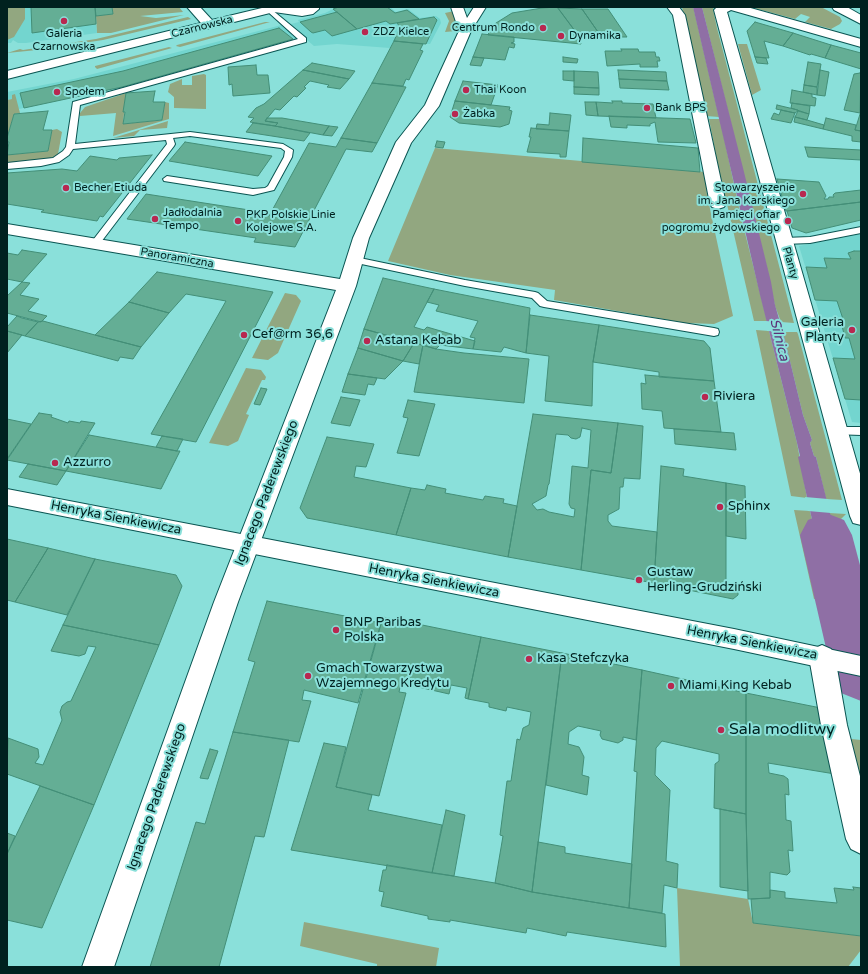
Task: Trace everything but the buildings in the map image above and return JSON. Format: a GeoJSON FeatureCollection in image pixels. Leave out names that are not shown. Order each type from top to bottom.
{"type":"FeatureCollection","features":[{"type":"Feature","properties":{"kind":"street"},"geometry":{"type":"LineString","coordinates":[[193,7],[209,25]]}},
{"type":"Feature","properties":{"kind":"street","name":"Czarnowska"},"geometry":{"type":"LineString","coordinates":[[7,76],[275,9],[302,12],[309,11],[313,9],[313,7]]}},
{"type":"Feature","properties":{"kind":"street"},"geometry":{"type":"LineString","coordinates":[[457,7],[465,31]]}},
{"type":"Feature","properties":{"kind":"street","name":"Ignacego Paderewskiego"},"geometry":{"type":"LineString","coordinates":[[98,967],[247,544],[347,286],[361,238],[404,142],[432,106],[465,31],[480,7]]}},
{"type":"Feature","properties":{"kind":"street"},"geometry":{"type":"LineString","coordinates":[[671,7],[679,15],[718,204]]}},
{"type":"Feature","properties":{"kind":"street"},"geometry":{"type":"LineString","coordinates":[[838,7],[861,20]]}},
{"type":"Feature","properties":{"kind":"street"},"geometry":{"type":"LineString","coordinates":[[727,8],[861,43]]}},
{"type":"Feature","properties":{"kind":"street","name":"Planty"},"geometry":{"type":"LineString","coordinates":[[727,8],[784,241],[861,516]]}},
{"type":"Feature","properties":{"kind":"street"},"geometry":{"type":"LineString","coordinates":[[844,39],[861,25]]}},
{"type":"Feature","properties":{"kind":"street","name":"Czarnowska"},"geometry":{"type":"LineString","coordinates":[[7,64],[60,58],[129,46]]}},
{"type":"Feature","properties":{"kind":"street","name":"Panoramiczna"},"geometry":{"type":"LineString","coordinates":[[7,229],[347,286]]}},
{"type":"Feature","properties":{"kind":"street","name":"Henryka Sienkiewicza"},"geometry":{"type":"LineString","coordinates":[[7,497],[861,666]]}},
{"type":"Feature","properties":{"kind":"street"},"geometry":{"type":"LineString","coordinates":[[824,658],[834,724],[861,839]]}},
{"type":"Feature","properties":{"kind":"lane"},"geometry":{"type":"LineString","coordinates":[[7,166],[56,160],[66,153],[70,147],[76,104],[304,40],[275,9]]}},
{"type":"Feature","properties":{"kind":"lane"},"geometry":{"type":"LineString","coordinates":[[70,147],[190,134],[283,146],[289,150],[290,153],[271,188],[267,190],[253,192],[167,178]]}},
{"type":"Feature","properties":{"kind":"lane"},"geometry":{"type":"LineString","coordinates":[[95,244],[171,144],[169,138],[164,137]]}},
{"type":"Feature","properties":{"kind":"lane"},"geometry":{"type":"LineString","coordinates":[[784,241],[810,240],[861,230]]}},
{"type":"Feature","properties":{"kind":"lane"},"geometry":{"type":"LineString","coordinates":[[355,260],[465,283],[535,295],[544,304],[714,332]]}},
{"type":"Feature","properties":{"kind":"lane"},"geometry":{"type":"LineString","coordinates":[[837,431],[861,432]]}},
{"type":"Feature","properties":{"kind":"shaded area"},"geometry":{"type":"Polygon","coordinates":[[[7,7],[112,7],[113,14],[96,24],[97,33],[26,43],[18,43],[13,40],[11,43],[7,43],[7,7]]]}},
{"type":"Feature","properties":{"kind":"shaded area"},"geometry":{"type":"Polygon","coordinates":[[[337,7],[390,7],[396,12],[408,9],[420,18],[436,16],[440,19],[441,23],[430,44],[394,41],[390,48],[337,44],[314,46],[307,40],[293,39],[122,87],[19,109],[12,99],[7,100],[7,92],[74,79],[289,23],[299,22],[298,20],[325,13],[337,7]]]}},
{"type":"Feature","properties":{"kind":"shaded area"},"geometry":{"type":"Polygon","coordinates":[[[861,234],[861,423],[852,422],[799,246],[861,234]]]}},
{"type":"Feature","properties":{"kind":"green space"},"geometry":{"type":"Polygon","coordinates":[[[7,7],[25,7],[25,19],[14,37],[7,40],[7,7]]]}},
{"type":"Feature","properties":{"kind":"green space"},"geometry":{"type":"Polygon","coordinates":[[[112,7],[179,7],[183,12],[140,16],[156,18],[184,15],[111,33],[97,33],[96,16],[113,14],[112,7]]]}},
{"type":"Feature","properties":{"kind":"green space"},"geometry":{"type":"Polygon","coordinates":[[[682,7],[693,7],[719,117],[706,116],[682,7]]]}},
{"type":"Feature","properties":{"kind":"green space"},"geometry":{"type":"Polygon","coordinates":[[[702,7],[715,7],[713,9],[717,28],[794,323],[781,322],[775,306],[766,264],[702,7]]]}},
{"type":"Feature","properties":{"kind":"green space"},"geometry":{"type":"Polygon","coordinates":[[[821,7],[840,17],[842,21],[840,24],[831,29],[805,22],[810,17],[801,14],[795,19],[754,8],[821,7]]]}},
{"type":"Feature","properties":{"kind":"green space"},"geometry":{"type":"Polygon","coordinates":[[[454,11],[458,22],[456,31],[445,32],[449,21],[445,13],[454,11]]]}},
{"type":"Feature","properties":{"kind":"green space"},"geometry":{"type":"Polygon","coordinates":[[[188,17],[191,19],[103,40],[7,53],[20,49],[23,50],[96,39],[188,17]]]}},
{"type":"Feature","properties":{"kind":"green space"},"geometry":{"type":"Polygon","coordinates":[[[265,22],[270,22],[180,47],[176,46],[177,45],[265,22]]]}},
{"type":"Feature","properties":{"kind":"green space"},"geometry":{"type":"Polygon","coordinates":[[[738,44],[747,44],[761,90],[752,95],[738,44]]]}},
{"type":"Feature","properties":{"kind":"green space"},"geometry":{"type":"Polygon","coordinates":[[[169,47],[172,48],[97,69],[95,67],[95,66],[169,47]]]}},
{"type":"Feature","properties":{"kind":"green space"},"geometry":{"type":"Polygon","coordinates":[[[206,75],[206,109],[174,108],[174,97],[168,92],[170,84],[182,79],[182,85],[192,85],[192,76],[206,75]]]}},
{"type":"Feature","properties":{"kind":"green space"},"geometry":{"type":"Polygon","coordinates":[[[126,93],[123,124],[162,120],[165,102],[169,103],[169,119],[113,136],[116,113],[80,116],[80,113],[85,107],[126,93]]]}},
{"type":"Feature","properties":{"kind":"green space"},"geometry":{"type":"Polygon","coordinates":[[[15,94],[20,113],[14,114],[7,138],[7,100],[12,99],[12,95],[15,94]]]}},
{"type":"Feature","properties":{"kind":"green space"},"geometry":{"type":"Polygon","coordinates":[[[709,119],[720,119],[741,217],[767,321],[754,321],[717,161],[709,119]]]}},
{"type":"Feature","properties":{"kind":"green space"},"geometry":{"type":"Polygon","coordinates":[[[168,121],[167,128],[140,130],[134,136],[113,138],[168,121]]]}},
{"type":"Feature","properties":{"kind":"green space"},"geometry":{"type":"Polygon","coordinates":[[[57,129],[62,132],[58,154],[54,157],[7,164],[7,155],[48,151],[52,130],[57,129]]]}},
{"type":"Feature","properties":{"kind":"green space"},"geometry":{"type":"Polygon","coordinates":[[[435,148],[705,172],[707,195],[733,316],[714,324],[686,323],[554,300],[555,290],[450,275],[388,261],[435,148]]]}},
{"type":"Feature","properties":{"kind":"green space"},"geometry":{"type":"Polygon","coordinates":[[[285,293],[296,295],[301,301],[278,353],[268,360],[252,358],[285,293]]]}},
{"type":"Feature","properties":{"kind":"green space"},"geometry":{"type":"Polygon","coordinates":[[[756,330],[769,331],[797,443],[807,498],[791,496],[756,330]]]}},
{"type":"Feature","properties":{"kind":"green space"},"geometry":{"type":"Polygon","coordinates":[[[783,332],[797,332],[798,334],[842,500],[826,499],[816,457],[814,456],[810,443],[812,440],[803,415],[783,332]]]}},
{"type":"Feature","properties":{"kind":"green space"},"geometry":{"type":"Polygon","coordinates":[[[246,368],[261,370],[266,377],[265,380],[262,380],[246,414],[249,415],[238,441],[228,446],[209,443],[246,368]]]}},
{"type":"Feature","properties":{"kind":"green space"},"geometry":{"type":"Polygon","coordinates":[[[794,510],[810,511],[830,600],[814,599],[794,510]]]}},
{"type":"Feature","properties":{"kind":"green space"},"geometry":{"type":"Polygon","coordinates":[[[829,513],[846,514],[841,519],[842,531],[846,547],[861,575],[861,603],[852,602],[829,513]]]}},
{"type":"Feature","properties":{"kind":"green space"},"geometry":{"type":"Polygon","coordinates":[[[842,738],[861,740],[861,818],[842,738]]]}},
{"type":"Feature","properties":{"kind":"green space"},"geometry":{"type":"Polygon","coordinates":[[[677,888],[748,899],[753,923],[861,936],[861,950],[848,967],[680,967],[677,888]]]}},
{"type":"Feature","properties":{"kind":"green space"},"geometry":{"type":"Polygon","coordinates":[[[304,922],[439,948],[436,967],[377,967],[377,964],[300,946],[304,922]]]}},
{"type":"Feature","properties":{"kind":"water"},"geometry":{"type":"Polygon","coordinates":[[[693,7],[702,7],[771,282],[775,305],[803,415],[812,440],[810,443],[814,456],[816,457],[852,602],[830,600],[798,457],[800,456],[797,443],[760,295],[693,7]]]}},
{"type":"Feature","properties":{"kind":"pier"},"geometry":{"type":"Polygon","coordinates":[[[765,321],[783,322],[785,332],[767,331],[765,321]]]}},
{"type":"Feature","properties":{"kind":"pier"},"geometry":{"type":"Polygon","coordinates":[[[805,497],[828,499],[831,513],[808,511],[805,497]]]}},
{"type":"Feature","properties":{"kind":"waterway","name":"Silnica"},"geometry":{"type":"LineString","coordinates":[[826,535],[861,674]]}},
{"type":"Feature","properties":{"kind":"place","name":"Galeria Czarnowska"},"geometry":{"type":"Point","coordinates":[64,21]}},
{"type":"Feature","properties":{"kind":"place","name":"Centrum Rondo"},"geometry":{"type":"Point","coordinates":[543,28]}},
{"type":"Feature","properties":{"kind":"place","name":"ZDZ Kielce"},"geometry":{"type":"Point","coordinates":[365,32]}},
{"type":"Feature","properties":{"kind":"place","name":"Dynamika"},"geometry":{"type":"Point","coordinates":[561,36]}},
{"type":"Feature","properties":{"kind":"place","name":"Thai Koon"},"geometry":{"type":"Point","coordinates":[466,90]}},
{"type":"Feature","properties":{"kind":"place","name":"Społem"},"geometry":{"type":"Point","coordinates":[57,92]}},
{"type":"Feature","properties":{"kind":"place","name":"Bank BPS"},"geometry":{"type":"Point","coordinates":[647,108]}},
{"type":"Feature","properties":{"kind":"place","name":"Żabka"},"geometry":{"type":"Point","coordinates":[455,114]}},
{"type":"Feature","properties":{"kind":"place","name":"Becher Etiuda"},"geometry":{"type":"Point","coordinates":[66,188]}},
{"type":"Feature","properties":{"kind":"place","name":"Stowarzyszenie im. Jana Karskiego"},"geometry":{"type":"Point","coordinates":[803,194]}},
{"type":"Feature","properties":{"kind":"place","name":"Jadłodalnia Tempo"},"geometry":{"type":"Point","coordinates":[155,219]}},
{"type":"Feature","properties":{"kind":"place","name":"PKP Polskie Linie Kolejowe S.A."},"geometry":{"type":"Point","coordinates":[238,221]}},
{"type":"Feature","properties":{"kind":"place","name":"Pamięci ofiar pogromu żydowskiego"},"geometry":{"type":"Point","coordinates":[788,221]}},
{"type":"Feature","properties":{"kind":"place","name":"Galeria Planty"},"geometry":{"type":"Point","coordinates":[852,330]}},
{"type":"Feature","properties":{"kind":"place","name":"Cef@rm 36,6"},"geometry":{"type":"Point","coordinates":[244,335]}},
{"type":"Feature","properties":{"kind":"place","name":"Astana Kebab"},"geometry":{"type":"Point","coordinates":[367,341]}},
{"type":"Feature","properties":{"kind":"place","name":"Riviera"},"geometry":{"type":"Point","coordinates":[705,397]}},
{"type":"Feature","properties":{"kind":"place","name":"Azzurro"},"geometry":{"type":"Point","coordinates":[55,463]}},
{"type":"Feature","properties":{"kind":"place","name":"Sphinx"},"geometry":{"type":"Point","coordinates":[720,507]}},
{"type":"Feature","properties":{"kind":"place","name":"Gustaw Herling-Grudziński"},"geometry":{"type":"Point","coordinates":[639,580]}},
{"type":"Feature","properties":{"kind":"place","name":"BNP Paribas Polska"},"geometry":{"type":"Point","coordinates":[336,630]}},
{"type":"Feature","properties":{"kind":"place","name":"Kasa Stefczyka"},"geometry":{"type":"Point","coordinates":[529,659]}},
{"type":"Feature","properties":{"kind":"place","name":"Gmach Towarzystwa Wzajemnego Kredytu"},"geometry":{"type":"Point","coordinates":[308,676]}},
{"type":"Feature","properties":{"kind":"place","name":"Miami King Kebab"},"geometry":{"type":"Point","coordinates":[671,686]}},
{"type":"Feature","properties":{"kind":"place","name":"Sala modlitwy"},"geometry":{"type":"Point","coordinates":[721,730]}}]}
